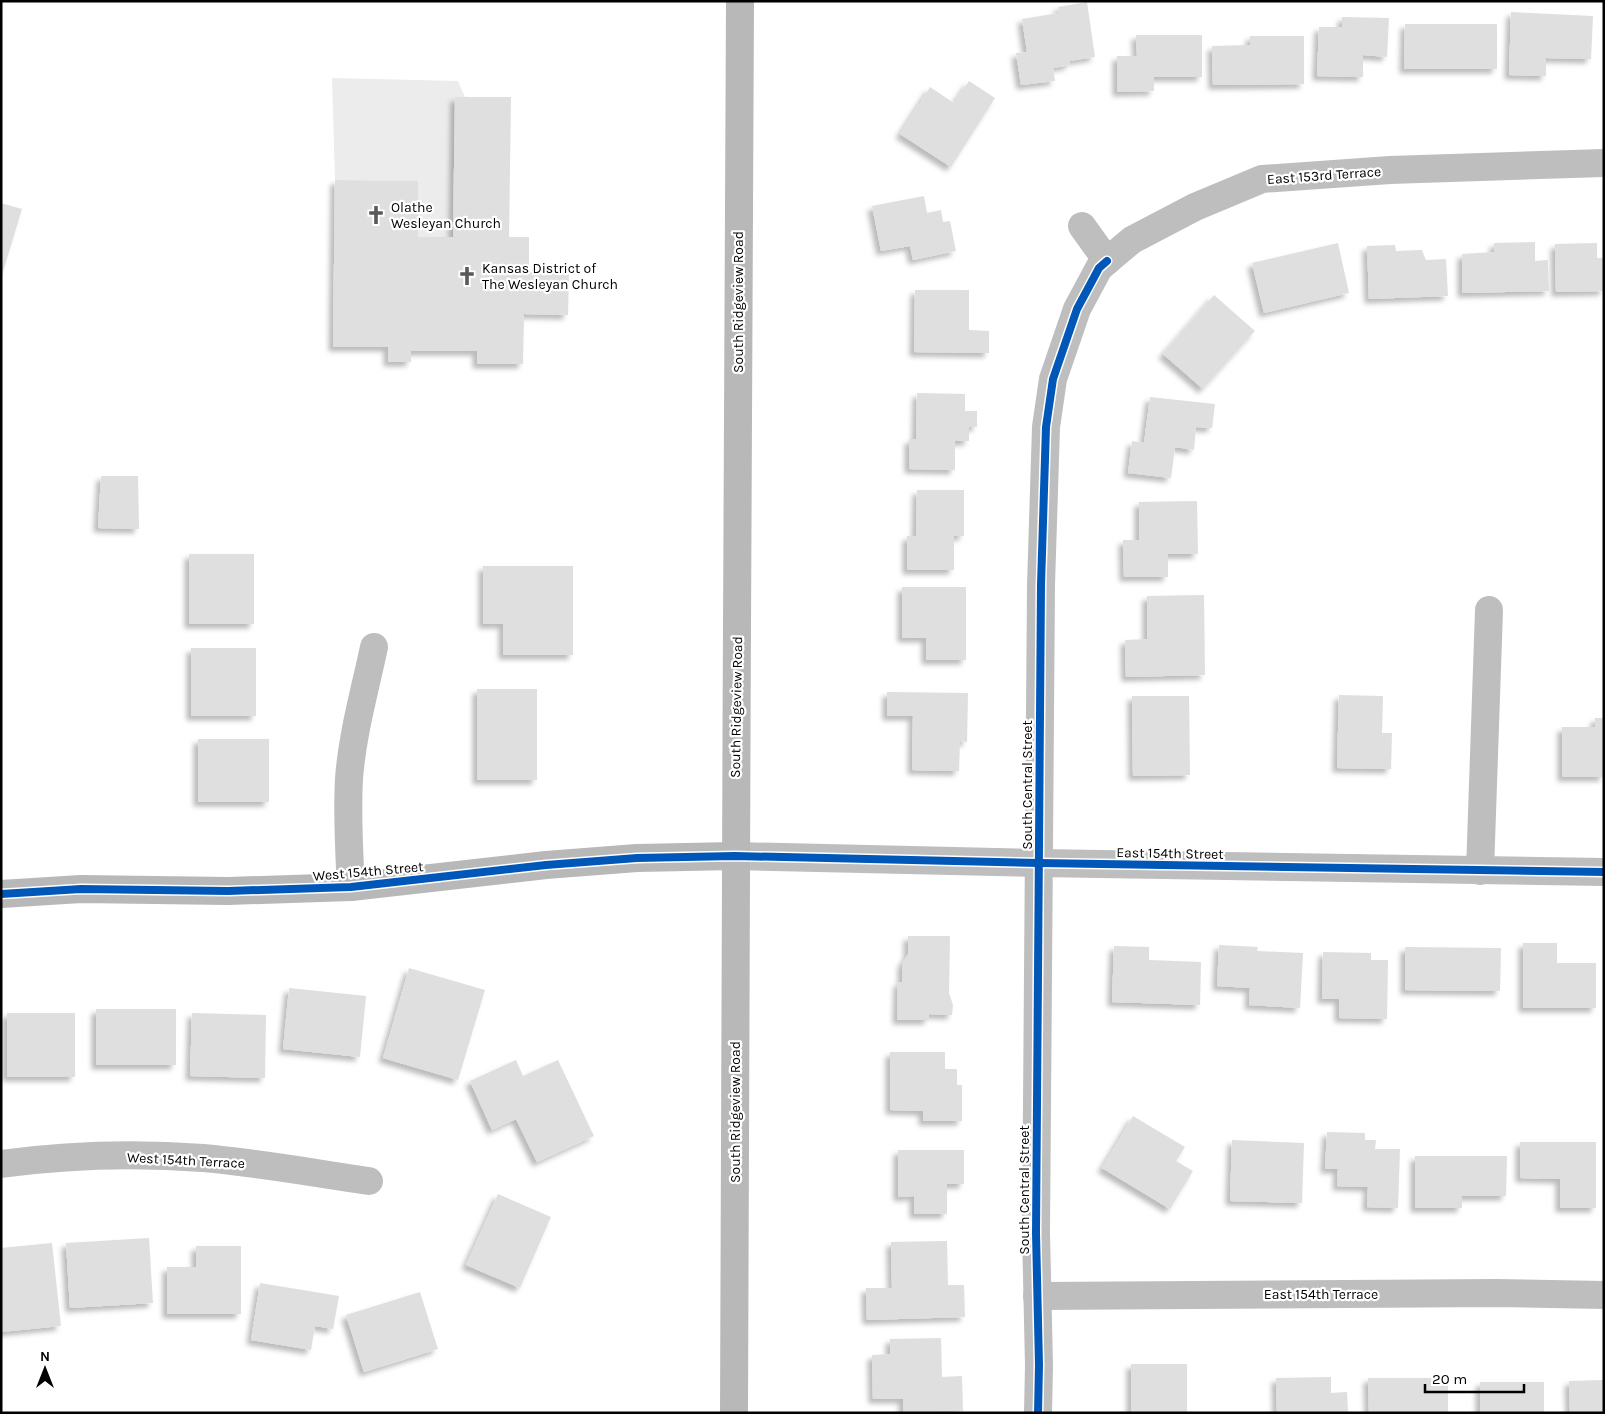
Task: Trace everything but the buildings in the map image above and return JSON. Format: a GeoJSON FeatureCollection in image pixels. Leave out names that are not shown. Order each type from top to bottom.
{"type":"FeatureCollection","features":[{"type":"Feature","properties":{"kind":"main road","name":"South Ridgeview Road"},"geometry":{"type":"LineString","coordinates":[[734,1413],[740,1]]}},
{"type":"Feature","properties":{"kind":"main road","name":"West 154th Street"},"geometry":{"type":"LineString","coordinates":[[1,894],[81,890],[228,890],[350,887],[546,865],[637,858],[735,856]]}},
{"type":"Feature","properties":{"kind":"street","name":"East 153rd Terrace"},"geometry":{"type":"LineString","coordinates":[[1107,261],[1132,240],[1195,207],[1262,179],[1390,170],[1604,163]]}},
{"type":"Feature","properties":{"kind":"street"},"geometry":{"type":"LineString","coordinates":[[1082,226],[1107,261]]}},
{"type":"Feature","properties":{"kind":"street","name":"South Central Street"},"geometry":{"type":"LineString","coordinates":[[1038,1413],[1039,1365],[1036,1223],[1041,585],[1046,427],[1053,378],[1076,309],[1099,268],[1107,261]]}},
{"type":"Feature","properties":{"kind":"street"},"geometry":{"type":"LineString","coordinates":[[1480,871],[1489,610]]}},
{"type":"Feature","properties":{"kind":"street","name":"West 154th Street"},"geometry":{"type":"LineString","coordinates":[[350,887],[348,843],[349,779],[356,729],[374,647]]}},
{"type":"Feature","properties":{"kind":"street","name":"East 154th Street"},"geometry":{"type":"LineString","coordinates":[[735,856],[1604,872]]}},
{"type":"Feature","properties":{"kind":"street","name":"West 154th Terrace"},"geometry":{"type":"LineString","coordinates":[[1,1164],[88,1156],[165,1156],[204,1158],[268,1166],[369,1182]]}},
{"type":"Feature","properties":{"kind":"street","name":"East 154th Terrace"},"geometry":{"type":"LineString","coordinates":[[1037,1296],[1496,1293],[1604,1295]]}},
{"type":"Feature","properties":{"kind":"shaded area"},"geometry":{"type":"Polygon","coordinates":[[[332,78],[458,81],[465,97],[455,97],[453,237],[418,237],[418,181],[335,180],[332,78]]]}},
{"type":"Feature","properties":{"kind":"cycle path"},"geometry":{"type":"LineString","coordinates":[[1038,1413],[1039,1365],[1036,1233],[1041,585],[1046,427],[1053,379],[1077,309],[1099,268],[1107,261]]}},
{"type":"Feature","properties":{"kind":"cycle path"},"geometry":{"type":"LineString","coordinates":[[1,894],[81,889],[228,891],[351,887],[546,865],[637,858],[735,856],[1604,872]]}},
{"type":"Feature","properties":{"kind":"place","name":"Olathe Wesleyan Church"},"geometry":{"type":"Point","coordinates":[376,215]}},
{"type":"Feature","properties":{"kind":"place","name":"Kansas District of The Wesleyan Church"},"geometry":{"type":"Point","coordinates":[467,276]}}]}
